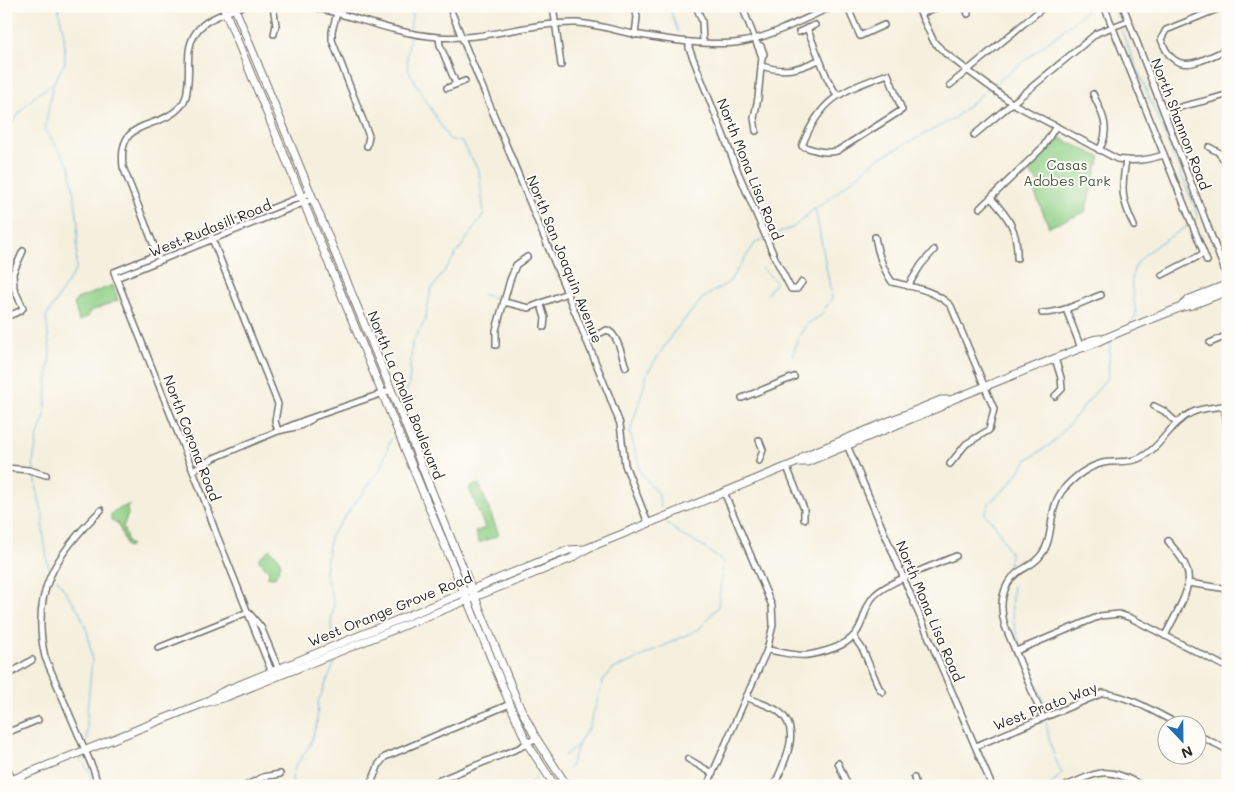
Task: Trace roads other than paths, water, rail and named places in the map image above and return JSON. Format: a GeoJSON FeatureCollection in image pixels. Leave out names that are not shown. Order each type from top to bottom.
{"type":"FeatureCollection","features":[{"type":"Feature","properties":{"kind":"main road","name":"North La Cholla Boulevard"},"geometry":{"type":"LineString","coordinates":[[234,8],[392,390],[518,702],[536,738],[567,786]]}},
{"type":"Feature","properties":{"kind":"main road","name":"North La Cholla Boulevard"},"geometry":{"type":"LineString","coordinates":[[224,10],[510,704],[527,743],[555,786]]}},
{"type":"Feature","properties":{"kind":"main road","name":"West Orange Grove Road"},"geometry":{"type":"LineString","coordinates":[[1182,307],[1190,300],[1228,284]]}},
{"type":"Feature","properties":{"kind":"main road","name":"West Orange Grove Road"},"geometry":{"type":"LineString","coordinates":[[798,462],[806,462],[1081,348],[1086,342],[1095,338],[1103,339],[1182,307],[1228,291]]}},
{"type":"Feature","properties":{"kind":"main road","name":"West Orange Grove Road"},"geometry":{"type":"LineString","coordinates":[[276,673],[329,656],[467,601],[572,558],[588,548],[787,467],[798,462],[804,456],[859,433],[941,400],[952,400]]}},
{"type":"Feature","properties":{"kind":"main road","name":"West Orange Grove Road"},"geometry":{"type":"LineString","coordinates":[[9,781],[204,703],[226,697],[368,632],[472,589],[569,550],[588,548]]}},
{"type":"Feature","properties":{"kind":"main road"},"geometry":{"type":"LineString","coordinates":[[329,656],[343,646],[367,637],[368,632]]}},
{"type":"Feature","properties":{"kind":"street"},"geometry":{"type":"LineString","coordinates":[[158,256],[123,166],[124,143],[136,129],[176,111],[182,105],[186,98],[189,51],[195,32],[224,10],[244,6]]}},
{"type":"Feature","properties":{"kind":"street"},"geometry":{"type":"LineString","coordinates":[[273,6],[276,15],[274,34]]}},
{"type":"Feature","properties":{"kind":"street"},"geometry":{"type":"LineString","coordinates":[[312,6],[388,27],[439,38],[579,23],[635,35],[689,42],[740,43],[756,42],[833,6]]}},
{"type":"Feature","properties":{"kind":"street","name":"North San Joaquin Avenue"},"geometry":{"type":"LineString","coordinates":[[449,6],[620,424],[625,465],[648,523]]}},
{"type":"Feature","properties":{"kind":"street"},"geometry":{"type":"LineString","coordinates":[[554,6],[561,65]]}},
{"type":"Feature","properties":{"kind":"street"},"geometry":{"type":"LineString","coordinates":[[635,6],[637,16],[635,35]]}},
{"type":"Feature","properties":{"kind":"street"},"geometry":{"type":"LineString","coordinates":[[696,6],[702,21],[703,42]]}},
{"type":"Feature","properties":{"kind":"street"},"geometry":{"type":"LineString","coordinates":[[742,6],[756,42],[761,46],[764,54],[762,57],[754,118],[756,131]]}},
{"type":"Feature","properties":{"kind":"street"},"geometry":{"type":"LineString","coordinates":[[847,6],[860,36],[884,26]]}},
{"type":"Feature","properties":{"kind":"street"},"geometry":{"type":"LineString","coordinates":[[918,6],[934,42],[945,53],[1012,103],[1117,159],[1142,161],[1164,155]]}},
{"type":"Feature","properties":{"kind":"street"},"geometry":{"type":"LineString","coordinates":[[920,14],[940,6]]}},
{"type":"Feature","properties":{"kind":"street"},"geometry":{"type":"LineString","coordinates":[[965,6],[968,14]]}},
{"type":"Feature","properties":{"kind":"street"},"geometry":{"type":"LineString","coordinates":[[950,85],[1045,6]]}},
{"type":"Feature","properties":{"kind":"street","name":"North Shannon Road"},"geometry":{"type":"LineString","coordinates":[[1104,6],[1207,261]]}},
{"type":"Feature","properties":{"kind":"street","name":"North Shannon Road"},"geometry":{"type":"LineString","coordinates":[[1123,6],[1228,279]]}},
{"type":"Feature","properties":{"kind":"street"},"geometry":{"type":"LineString","coordinates":[[1225,6],[1160,32],[1167,54],[1182,64],[1192,64],[1228,49]]}},
{"type":"Feature","properties":{"kind":"street"},"geometry":{"type":"LineString","coordinates":[[337,14],[332,30],[332,40],[369,136],[367,146]]}},
{"type":"Feature","properties":{"kind":"street"},"geometry":{"type":"LineString","coordinates":[[974,135],[1097,33],[1128,21]]}},
{"type":"Feature","properties":{"kind":"street"},"geometry":{"type":"LineString","coordinates":[[799,32],[815,25]]}},
{"type":"Feature","properties":{"kind":"street"},"geometry":{"type":"LineString","coordinates":[[807,28],[819,60],[837,95]]}},
{"type":"Feature","properties":{"kind":"street"},"geometry":{"type":"LineString","coordinates":[[439,38],[456,84]]}},
{"type":"Feature","properties":{"kind":"street","name":"North Mona Lisa Road"},"geometry":{"type":"LineString","coordinates":[[689,42],[689,48],[713,110],[775,258],[791,289],[797,290],[802,282]]}},
{"type":"Feature","properties":{"kind":"street"},"geometry":{"type":"LineString","coordinates":[[761,66],[787,71],[819,60]]}},
{"type":"Feature","properties":{"kind":"street"},"geometry":{"type":"LineString","coordinates":[[888,74],[902,110],[838,151],[819,152],[802,146],[813,121],[822,108],[837,95],[888,74]]}},
{"type":"Feature","properties":{"kind":"street"},"geometry":{"type":"LineString","coordinates":[[447,88],[465,81]]}},
{"type":"Feature","properties":{"kind":"street"},"geometry":{"type":"LineString","coordinates":[[1093,94],[1106,129],[1105,138],[1099,150]]}},
{"type":"Feature","properties":{"kind":"street"},"geometry":{"type":"LineString","coordinates":[[1165,112],[1209,101],[1228,94]]}},
{"type":"Feature","properties":{"kind":"street"},"geometry":{"type":"LineString","coordinates":[[980,208],[1043,147],[1056,126]]}},
{"type":"Feature","properties":{"kind":"street"},"geometry":{"type":"LineString","coordinates":[[1209,147],[1218,152],[1228,165]]}},
{"type":"Feature","properties":{"kind":"street"},"geometry":{"type":"LineString","coordinates":[[1126,160],[1122,192],[1125,206],[1134,226]]}},
{"type":"Feature","properties":{"kind":"street","name":"West Rudasill Road"},"geometry":{"type":"LineString","coordinates":[[114,272],[312,196]]}},
{"type":"Feature","properties":{"kind":"street"},"geometry":{"type":"LineString","coordinates":[[991,198],[1007,216],[1014,231],[1017,244],[1017,258]]}},
{"type":"Feature","properties":{"kind":"street","name":"West Rudasill Road"},"geometry":{"type":"LineString","coordinates":[[116,278],[302,200]]}},
{"type":"Feature","properties":{"kind":"street"},"geometry":{"type":"LineString","coordinates":[[875,237],[878,253],[886,274],[892,282],[931,292],[943,298],[951,306],[994,409],[989,430],[966,444],[950,464]]}},
{"type":"Feature","properties":{"kind":"street"},"geometry":{"type":"LineString","coordinates":[[211,238],[276,396],[279,407],[275,421],[278,432]]}},
{"type":"Feature","properties":{"kind":"street"},"geometry":{"type":"LineString","coordinates":[[908,286],[921,265],[934,250]]}},
{"type":"Feature","properties":{"kind":"street"},"geometry":{"type":"LineString","coordinates":[[6,317],[23,308],[14,288],[13,273],[23,251]]}},
{"type":"Feature","properties":{"kind":"street"},"geometry":{"type":"LineString","coordinates":[[1162,275],[1203,254]]}},
{"type":"Feature","properties":{"kind":"street"},"geometry":{"type":"LineString","coordinates":[[496,344],[496,330],[516,265],[528,257]]}},
{"type":"Feature","properties":{"kind":"street","name":"North Corona Road"},"geometry":{"type":"LineString","coordinates":[[114,272],[248,612],[261,627],[276,673]]}},
{"type":"Feature","properties":{"kind":"street"},"geometry":{"type":"LineString","coordinates":[[504,302],[522,308],[529,308],[567,294]]}},
{"type":"Feature","properties":{"kind":"street"},"geometry":{"type":"LineString","coordinates":[[1042,313],[1053,313],[1101,295]]}},
{"type":"Feature","properties":{"kind":"street"},"geometry":{"type":"LineString","coordinates":[[541,305],[546,318],[544,327]]}},
{"type":"Feature","properties":{"kind":"street"},"geometry":{"type":"LineString","coordinates":[[1066,309],[1081,348]]}},
{"type":"Feature","properties":{"kind":"street"},"geometry":{"type":"LineString","coordinates":[[585,340],[607,330],[610,331],[614,335],[626,367]]}},
{"type":"Feature","properties":{"kind":"street"},"geometry":{"type":"LineString","coordinates":[[1210,343],[1228,335]]}},
{"type":"Feature","properties":{"kind":"street"},"geometry":{"type":"LineString","coordinates":[[1055,358],[1062,389],[1055,396]]}},
{"type":"Feature","properties":{"kind":"street"},"geometry":{"type":"LineString","coordinates":[[742,398],[794,377]]}},
{"type":"Feature","properties":{"kind":"street"},"geometry":{"type":"LineString","coordinates":[[193,470],[214,458],[278,432],[392,390]]}},
{"type":"Feature","properties":{"kind":"street"},"geometry":{"type":"LineString","coordinates":[[1154,406],[1164,411],[1176,422]]}},
{"type":"Feature","properties":{"kind":"street"},"geometry":{"type":"LineString","coordinates":[[1043,718],[1003,620],[1002,608],[1003,596],[1008,583],[1013,577],[1033,564],[1045,549],[1053,510],[1059,496],[1070,482],[1087,470],[1102,463],[1130,461],[1139,459],[1147,454],[1176,422],[1191,412],[1226,406],[1228,432]]}},
{"type":"Feature","properties":{"kind":"street"},"geometry":{"type":"LineString","coordinates":[[759,440],[763,450],[759,461]]}},
{"type":"Feature","properties":{"kind":"street","name":"North Mona Lisa Road"},"geometry":{"type":"LineString","coordinates":[[847,445],[991,785]]}},
{"type":"Feature","properties":{"kind":"street"},"geometry":{"type":"LineString","coordinates":[[787,467],[804,509],[804,518]]}},
{"type":"Feature","properties":{"kind":"street"},"geometry":{"type":"LineString","coordinates":[[6,468],[46,474]]}},
{"type":"Feature","properties":{"kind":"street"},"geometry":{"type":"LineString","coordinates":[[707,786],[767,650],[773,625],[772,606],[724,492]]}},
{"type":"Feature","properties":{"kind":"street"},"geometry":{"type":"LineString","coordinates":[[98,786],[94,771],[46,657],[41,640],[40,619],[44,593],[52,569],[84,526],[101,510]]}},
{"type":"Feature","properties":{"kind":"street"},"geometry":{"type":"LineString","coordinates":[[1165,636],[1184,598],[1188,583],[1188,574],[1182,559],[1168,541]]}},
{"type":"Feature","properties":{"kind":"street"},"geometry":{"type":"LineString","coordinates":[[767,650],[807,655],[834,647],[854,637],[864,619],[867,606],[874,595],[887,585],[956,556]]}},
{"type":"Feature","properties":{"kind":"street"},"geometry":{"type":"LineString","coordinates":[[1188,583],[1228,589]]}},
{"type":"Feature","properties":{"kind":"street"},"geometry":{"type":"LineString","coordinates":[[158,648],[248,612]]}},
{"type":"Feature","properties":{"kind":"street"},"geometry":{"type":"LineString","coordinates":[[1016,651],[1106,614],[1125,616],[1228,668]]}},
{"type":"Feature","properties":{"kind":"street"},"geometry":{"type":"LineString","coordinates":[[854,637],[879,688],[883,692]]}},
{"type":"Feature","properties":{"kind":"street"},"geometry":{"type":"LineString","coordinates":[[6,676],[32,660]]}},
{"type":"Feature","properties":{"kind":"street","name":"West Prato Way"},"geometry":{"type":"LineString","coordinates":[[976,746],[1103,693],[1117,694],[1158,714]]}},
{"type":"Feature","properties":{"kind":"street"},"geometry":{"type":"LineString","coordinates":[[746,697],[778,711],[790,727],[792,737],[790,746],[774,786]]}},
{"type":"Feature","properties":{"kind":"street"},"geometry":{"type":"LineString","coordinates":[[370,786],[379,764],[392,752],[510,704]]}},
{"type":"Feature","properties":{"kind":"street"},"geometry":{"type":"LineString","coordinates":[[6,733],[38,720]]}},
{"type":"Feature","properties":{"kind":"street"},"geometry":{"type":"LineString","coordinates":[[425,786],[536,738]]}},
{"type":"Feature","properties":{"kind":"street"},"geometry":{"type":"LineString","coordinates":[[1206,739],[1228,750]]}},
{"type":"Feature","properties":{"kind":"street"},"geometry":{"type":"LineString","coordinates":[[688,759],[712,773]]}},
{"type":"Feature","properties":{"kind":"street"},"geometry":{"type":"LineString","coordinates":[[838,763],[848,786]]}},
{"type":"Feature","properties":{"kind":"street"},"geometry":{"type":"LineString","coordinates":[[6,765],[9,781]]}},
{"type":"Feature","properties":{"kind":"street"},"geometry":{"type":"LineString","coordinates":[[1066,786],[1095,774],[1107,772],[1118,774],[1143,786]]}},
{"type":"Feature","properties":{"kind":"street"},"geometry":{"type":"LineString","coordinates":[[245,786],[263,777],[280,774]]}},
{"type":"Feature","properties":{"kind":"street"},"geometry":{"type":"LineString","coordinates":[[914,778],[916,786]]}},
{"type":"Feature","properties":{"kind":"waterway"},"geometry":{"type":"LineString","coordinates":[[6,132],[23,108],[37,94],[53,84],[65,62],[64,35],[58,6]]}},
{"type":"Feature","properties":{"kind":"waterway"},"geometry":{"type":"LineString","coordinates":[[410,32],[413,6]]}},
{"type":"Feature","properties":{"kind":"waterway"},"geometry":{"type":"LineString","coordinates":[[669,6],[678,32]]}},
{"type":"Feature","properties":{"kind":"waterway"},"geometry":{"type":"LineString","coordinates":[[992,86],[1075,21],[1090,6]]}},
{"type":"Feature","properties":{"kind":"waterway"},"geometry":{"type":"LineString","coordinates":[[1112,6],[1117,18]]}},
{"type":"Feature","properties":{"kind":"waterway"},"geometry":{"type":"LineString","coordinates":[[1121,30],[1196,210],[1197,218],[1193,222]]}},
{"type":"Feature","properties":{"kind":"waterway"},"geometry":{"type":"LineString","coordinates":[[404,397],[409,384],[412,343],[425,321],[431,290],[484,214],[479,171],[462,142],[449,139],[408,70],[407,57],[410,36]]}},
{"type":"Feature","properties":{"kind":"waterway"},"geometry":{"type":"LineString","coordinates":[[34,470],[33,462],[38,435],[45,415],[50,351],[46,317],[76,269],[78,221],[70,167],[45,129],[53,84]]}},
{"type":"Feature","properties":{"kind":"waterway"},"geometry":{"type":"LineString","coordinates":[[768,237],[794,227],[815,208],[820,206],[879,158],[953,119],[989,88]]}},
{"type":"Feature","properties":{"kind":"waterway"},"geometry":{"type":"LineString","coordinates":[[793,356],[797,339],[807,324],[820,316],[832,298],[815,208]]}},
{"type":"Feature","properties":{"kind":"waterway"},"geometry":{"type":"LineString","coordinates":[[1129,325],[1135,318],[1136,313],[1132,287],[1134,269],[1146,254],[1190,224]]}},
{"type":"Feature","properties":{"kind":"waterway"},"geometry":{"type":"LineString","coordinates":[[661,508],[658,494],[641,473],[630,432],[648,372],[673,333],[703,298],[729,282],[756,242],[764,239]]}},
{"type":"Feature","properties":{"kind":"waterway"},"geometry":{"type":"LineString","coordinates":[[762,268],[776,282],[767,294]]}},
{"type":"Feature","properties":{"kind":"waterway"},"geometry":{"type":"LineString","coordinates":[[481,294],[501,300]]}},
{"type":"Feature","properties":{"kind":"waterway"},"geometry":{"type":"LineString","coordinates":[[1009,575],[1010,553],[996,526],[985,514],[989,503],[1010,484],[1027,460],[1051,444],[1060,435],[1108,377],[1110,344],[1118,336]]}},
{"type":"Feature","properties":{"kind":"waterway"},"geometry":{"type":"LineString","coordinates":[[332,638],[331,624],[334,603],[325,573],[330,537],[381,468],[391,439]]}},
{"type":"Feature","properties":{"kind":"waterway"},"geometry":{"type":"LineString","coordinates":[[35,474],[43,514],[43,531],[50,568]]}},
{"type":"Feature","properties":{"kind":"waterway"},"geometry":{"type":"LineString","coordinates":[[569,769],[580,741],[589,727],[604,679],[613,669],[699,629],[718,607],[723,562],[700,544],[681,535],[667,523]]}},
{"type":"Feature","properties":{"kind":"waterway"},"geometry":{"type":"LineString","coordinates":[[57,579],[79,611],[88,634],[92,661],[87,712],[87,740]]}},
{"type":"Feature","properties":{"kind":"waterway"},"geometry":{"type":"LineString","coordinates":[[1013,586],[1012,610],[1020,646]]}},
{"type":"Feature","properties":{"kind":"waterway"},"geometry":{"type":"LineString","coordinates":[[1214,656],[1228,647]]}},
{"type":"Feature","properties":{"kind":"waterway"},"geometry":{"type":"LineString","coordinates":[[1024,652],[1048,711]]}},
{"type":"Feature","properties":{"kind":"waterway"},"geometry":{"type":"LineString","coordinates":[[294,786],[292,779],[295,767],[310,745],[317,722],[318,702],[335,662]]}},
{"type":"Feature","properties":{"kind":"waterway"},"geometry":{"type":"LineString","coordinates":[[1046,722],[1056,761],[1062,773],[1053,783],[1047,786]]}},
{"type":"Feature","properties":{"kind":"waterway"},"geometry":{"type":"LineString","coordinates":[[564,756],[578,745]]}},
{"type":"Feature","properties":{"kind":"waterway"},"geometry":{"type":"LineString","coordinates":[[82,756],[81,760],[91,774],[89,786]]}},
{"type":"Feature","properties":{"kind":"waterway"},"geometry":{"type":"LineString","coordinates":[[527,786],[536,778]]}},
{"type":"Feature","properties":{"kind":"park label","name":"Casas Adobes Park"},"geometry":{"type":"Point","coordinates":[1067,172]}}]}
